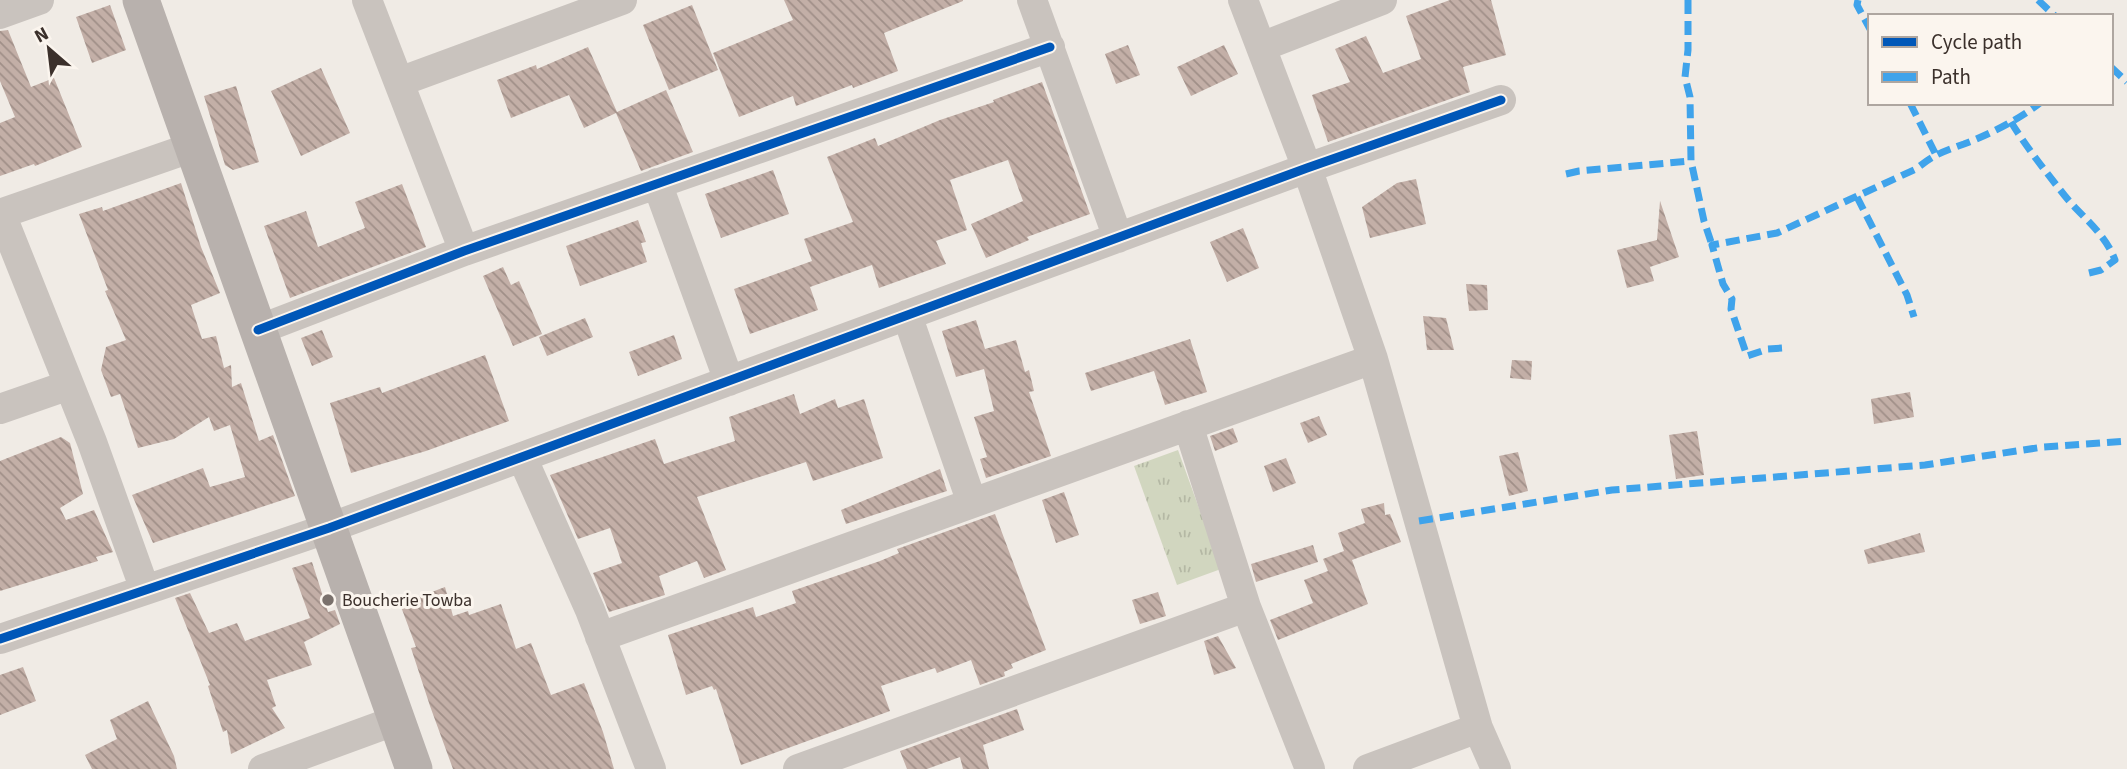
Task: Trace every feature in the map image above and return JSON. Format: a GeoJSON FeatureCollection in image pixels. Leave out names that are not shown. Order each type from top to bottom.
{"type":"FeatureCollection","features":[{"type":"Feature","properties":{"kind":"main road"},"geometry":{"type":"LineString","coordinates":[[141,0],[414,769]]}},
{"type":"Feature","properties":{"kind":"street"},"geometry":{"type":"LineString","coordinates":[[0,14],[39,0]]}},
{"type":"Feature","properties":{"kind":"street"},"geometry":{"type":"LineString","coordinates":[[367,0],[464,251]]}},
{"type":"Feature","properties":{"kind":"street"},"geometry":{"type":"LineString","coordinates":[[399,82],[622,0]]}},
{"type":"Feature","properties":{"kind":"street"},"geometry":{"type":"LineString","coordinates":[[1032,0],[1118,238]]}},
{"type":"Feature","properties":{"kind":"street"},"geometry":{"type":"LineString","coordinates":[[1243,0],[1307,168],[1373,359],[1478,728],[1496,769]]}},
{"type":"Feature","properties":{"kind":"street"},"geometry":{"type":"LineString","coordinates":[[1261,47],[1382,0]]}},
{"type":"Feature","properties":{"kind":"street"},"geometry":{"type":"LineString","coordinates":[[258,330],[464,251],[1050,47]]}},
{"type":"Feature","properties":{"kind":"street"},"geometry":{"type":"LineString","coordinates":[[0,639],[328,528],[1307,168],[1500,100]]}},
{"type":"Feature","properties":{"kind":"street"},"geometry":{"type":"LineString","coordinates":[[145,590],[69,385],[0,214],[193,147]]}},
{"type":"Feature","properties":{"kind":"street"},"geometry":{"type":"LineString","coordinates":[[657,183],[729,381]]}},
{"type":"Feature","properties":{"kind":"street"},"geometry":{"type":"LineString","coordinates":[[907,315],[972,503]]}},
{"type":"Feature","properties":{"kind":"street"},"geometry":{"type":"LineString","coordinates":[[600,637],[1373,359]]}},
{"type":"Feature","properties":{"kind":"street"},"geometry":{"type":"LineString","coordinates":[[0,410],[69,385]]}},
{"type":"Feature","properties":{"kind":"street"},"geometry":{"type":"LineString","coordinates":[[1188,425],[1246,607],[1310,769]]}},
{"type":"Feature","properties":{"kind":"street"},"geometry":{"type":"LineString","coordinates":[[522,457],[600,637],[651,769]]}},
{"type":"Feature","properties":{"kind":"street"},"geometry":{"type":"LineString","coordinates":[[799,769],[860,758],[1246,607]]}},
{"type":"Feature","properties":{"kind":"street"},"geometry":{"type":"LineString","coordinates":[[262,769],[397,720]]}},
{"type":"Feature","properties":{"kind":"street"},"geometry":{"type":"LineString","coordinates":[[1368,769],[1478,728]]}},
{"type":"Feature","properties":{"kind":"green space"},"geometry":{"type":"Polygon","coordinates":[[[1178,450],[1221,569],[1177,585],[1134,466],[1178,450]]]}},
{"type":"Feature","properties":{"kind":"building"},"geometry":{"type":"Polygon","coordinates":[[[784,0],[963,1],[884,33],[898,71],[796,106],[793,96],[739,117],[713,53],[793,20],[784,0]]]}},
{"type":"Feature","properties":{"kind":"building"},"geometry":{"type":"Polygon","coordinates":[[[1450,0],[1491,0],[1506,55],[1463,67],[1470,92],[1328,142],[1312,95],[1350,82],[1335,49],[1366,36],[1383,73],[1421,59],[1406,16],[1450,0]]]}},
{"type":"Feature","properties":{"kind":"building"},"geometry":{"type":"Polygon","coordinates":[[[110,5],[126,50],[92,63],[76,17],[110,5]]]}},
{"type":"Feature","properties":{"kind":"building"},"geometry":{"type":"Polygon","coordinates":[[[692,5],[718,70],[669,90],[643,25],[692,5]]]}},
{"type":"Feature","properties":{"kind":"building"},"geometry":{"type":"Polygon","coordinates":[[[8,30],[31,87],[54,78],[82,147],[35,166],[34,164],[0,176],[0,123],[15,117],[0,81],[0,31],[8,30]]]}},
{"type":"Feature","properties":{"kind":"building"},"geometry":{"type":"Polygon","coordinates":[[[1128,45],[1140,75],[1116,84],[1105,54],[1128,45]]]}},
{"type":"Feature","properties":{"kind":"building"},"geometry":{"type":"Polygon","coordinates":[[[1224,45],[1238,74],[1191,96],[1177,67],[1224,45]]]}},
{"type":"Feature","properties":{"kind":"building"},"geometry":{"type":"Polygon","coordinates":[[[588,47],[617,112],[666,90],[693,152],[641,171],[616,113],[584,128],[569,95],[511,118],[497,80],[536,65],[537,69],[588,47]]]}},
{"type":"Feature","properties":{"kind":"building"},"geometry":{"type":"Polygon","coordinates":[[[321,68],[350,133],[301,156],[271,91],[321,68]]]}},
{"type":"Feature","properties":{"kind":"building"},"geometry":{"type":"Polygon","coordinates":[[[1042,82],[1090,214],[1027,237],[1029,240],[986,258],[971,224],[1023,201],[1008,160],[950,180],[967,230],[936,241],[946,264],[879,288],[872,265],[810,287],[818,310],[750,334],[734,289],[812,261],[804,239],[853,222],[827,157],[875,138],[878,146],[1042,82]]]}},
{"type":"Feature","properties":{"kind":"building"},"geometry":{"type":"Polygon","coordinates":[[[236,86],[259,162],[233,170],[225,165],[204,96],[236,86]]]}},
{"type":"Feature","properties":{"kind":"building"},"geometry":{"type":"Polygon","coordinates":[[[773,170],[789,214],[721,238],[705,194],[773,170]]]}},
{"type":"Feature","properties":{"kind":"building"},"geometry":{"type":"Polygon","coordinates":[[[1416,179],[1426,224],[1370,238],[1362,207],[1397,183],[1416,179]]]}},
{"type":"Feature","properties":{"kind":"building"},"geometry":{"type":"Polygon","coordinates":[[[181,183],[201,247],[220,293],[191,305],[202,339],[216,336],[224,368],[231,365],[232,387],[241,383],[259,441],[273,435],[295,496],[153,543],[132,495],[203,468],[210,487],[245,477],[230,425],[214,431],[209,417],[174,439],[138,448],[120,394],[111,397],[101,370],[106,347],[126,340],[105,291],[108,290],[79,214],[102,207],[103,211],[181,183]]]}},
{"type":"Feature","properties":{"kind":"building"},"geometry":{"type":"Polygon","coordinates":[[[402,184],[426,247],[290,298],[264,226],[306,211],[318,247],[365,228],[355,202],[402,184]]]}},
{"type":"Feature","properties":{"kind":"building"},"geometry":{"type":"Polygon","coordinates":[[[1660,201],[1679,257],[1650,267],[1654,281],[1627,288],[1617,250],[1657,240],[1660,201]]]}},
{"type":"Feature","properties":{"kind":"building"},"geometry":{"type":"Polygon","coordinates":[[[638,220],[646,242],[641,243],[647,262],[580,286],[566,246],[638,220]]]}},
{"type":"Feature","properties":{"kind":"building"},"geometry":{"type":"Polygon","coordinates":[[[1243,228],[1259,268],[1227,282],[1210,242],[1243,228]]]}},
{"type":"Feature","properties":{"kind":"building"},"geometry":{"type":"Polygon","coordinates":[[[503,267],[511,285],[519,281],[542,334],[513,346],[483,276],[503,267]]]}},
{"type":"Feature","properties":{"kind":"building"},"geometry":{"type":"Polygon","coordinates":[[[1466,284],[1487,285],[1488,310],[1469,311],[1466,284]]]}},
{"type":"Feature","properties":{"kind":"building"},"geometry":{"type":"Polygon","coordinates":[[[1423,316],[1446,318],[1454,350],[1427,350],[1423,316]]]}},
{"type":"Feature","properties":{"kind":"building"},"geometry":{"type":"Polygon","coordinates":[[[585,318],[593,337],[547,356],[539,337],[585,318]]]}},
{"type":"Feature","properties":{"kind":"building"},"geometry":{"type":"Polygon","coordinates":[[[976,320],[985,349],[1016,340],[1025,372],[1029,370],[1034,391],[1029,392],[1051,456],[986,478],[980,459],[987,457],[974,417],[994,411],[984,369],[956,377],[942,331],[976,320]]]}},
{"type":"Feature","properties":{"kind":"building"},"geometry":{"type":"Polygon","coordinates":[[[322,330],[333,357],[312,366],[301,338],[322,330]]]}},
{"type":"Feature","properties":{"kind":"building"},"geometry":{"type":"Polygon","coordinates":[[[674,335],[682,359],[638,376],[629,352],[674,335]]]}},
{"type":"Feature","properties":{"kind":"building"},"geometry":{"type":"Polygon","coordinates":[[[1190,339],[1207,392],[1165,405],[1154,371],[1091,391],[1085,373],[1190,339]]]}},
{"type":"Feature","properties":{"kind":"building"},"geometry":{"type":"Polygon","coordinates":[[[485,355],[509,421],[426,451],[351,473],[330,403],[380,387],[382,393],[485,355]]]}},
{"type":"Feature","properties":{"kind":"building"},"geometry":{"type":"Polygon","coordinates":[[[1512,360],[1532,361],[1531,380],[1510,378],[1512,360]]]}},
{"type":"Feature","properties":{"kind":"building"},"geometry":{"type":"Polygon","coordinates":[[[1910,392],[1914,417],[1874,424],[1871,399],[1910,392]]]}},
{"type":"Feature","properties":{"kind":"building"},"geometry":{"type":"Polygon","coordinates":[[[794,394],[800,414],[835,399],[838,408],[864,399],[883,458],[813,481],[806,462],[697,497],[726,570],[704,578],[697,561],[659,576],[665,595],[609,612],[593,573],[622,563],[610,528],[578,539],[550,475],[655,439],[664,464],[735,441],[729,417],[794,394]]]}},
{"type":"Feature","properties":{"kind":"building"},"geometry":{"type":"Polygon","coordinates":[[[1319,416],[1327,435],[1308,443],[1300,423],[1319,416]]]}},
{"type":"Feature","properties":{"kind":"building"},"geometry":{"type":"Polygon","coordinates":[[[1233,428],[1238,442],[1215,451],[1210,436],[1233,428]]]}},
{"type":"Feature","properties":{"kind":"building"},"geometry":{"type":"Polygon","coordinates":[[[1697,431],[1704,475],[1676,479],[1669,435],[1697,431]]]}},
{"type":"Feature","properties":{"kind":"building"},"geometry":{"type":"Polygon","coordinates":[[[61,437],[70,443],[83,494],[60,508],[66,520],[94,510],[113,552],[96,557],[98,561],[0,591],[0,461],[61,437]]]}},
{"type":"Feature","properties":{"kind":"building"},"geometry":{"type":"Polygon","coordinates":[[[1518,452],[1528,491],[1509,496],[1499,456],[1518,452]]]}},
{"type":"Feature","properties":{"kind":"building"},"geometry":{"type":"Polygon","coordinates":[[[1286,458],[1296,483],[1273,492],[1264,466],[1286,458]]]}},
{"type":"Feature","properties":{"kind":"building"},"geometry":{"type":"Polygon","coordinates":[[[940,469],[947,491],[846,524],[841,510],[940,469]]]}},
{"type":"Feature","properties":{"kind":"building"},"geometry":{"type":"Polygon","coordinates":[[[1064,492],[1079,535],[1056,543],[1042,500],[1064,492]]]}},
{"type":"Feature","properties":{"kind":"building"},"geometry":{"type":"Polygon","coordinates":[[[1384,503],[1385,515],[1390,514],[1401,542],[1352,560],[1368,604],[1278,640],[1270,620],[1313,603],[1304,580],[1328,571],[1323,559],[1344,551],[1338,533],[1365,523],[1361,509],[1384,503]]]}},
{"type":"Feature","properties":{"kind":"building"},"geometry":{"type":"Polygon","coordinates":[[[995,514],[1046,650],[1011,664],[1013,668],[1004,672],[1005,676],[980,685],[971,660],[937,673],[935,668],[881,686],[890,711],[741,765],[716,689],[712,686],[686,695],[668,635],[753,607],[756,617],[796,603],[792,591],[880,561],[899,553],[897,549],[995,514]]]}},
{"type":"Feature","properties":{"kind":"building"},"geometry":{"type":"Polygon","coordinates":[[[1920,533],[1925,552],[1868,564],[1864,550],[1920,533]]]}},
{"type":"Feature","properties":{"kind":"building"},"geometry":{"type":"Polygon","coordinates":[[[1313,545],[1318,562],[1256,582],[1251,564],[1313,545]]]}},
{"type":"Feature","properties":{"kind":"building"},"geometry":{"type":"Polygon","coordinates":[[[312,562],[328,612],[335,610],[340,624],[304,642],[312,665],[267,680],[276,706],[272,708],[285,728],[231,754],[227,730],[223,732],[208,686],[210,685],[175,598],[190,593],[209,633],[237,623],[245,641],[310,618],[292,568],[312,562]]]}},
{"type":"Feature","properties":{"kind":"building"},"geometry":{"type":"Polygon","coordinates":[[[445,587],[453,616],[468,611],[469,615],[501,604],[516,649],[531,643],[551,695],[584,683],[614,769],[453,769],[411,648],[416,647],[400,604],[445,587]]]}},
{"type":"Feature","properties":{"kind":"building"},"geometry":{"type":"Polygon","coordinates":[[[1158,592],[1166,616],[1140,624],[1132,600],[1158,592]]]}},
{"type":"Feature","properties":{"kind":"building"},"geometry":{"type":"Polygon","coordinates":[[[1218,636],[1236,668],[1214,675],[1204,641],[1218,636]]]}},
{"type":"Feature","properties":{"kind":"building"},"geometry":{"type":"Polygon","coordinates":[[[23,667],[36,701],[0,715],[0,675],[23,667]]]}},
{"type":"Feature","properties":{"kind":"building"},"geometry":{"type":"Polygon","coordinates":[[[148,701],[174,756],[177,769],[92,769],[85,755],[117,739],[110,720],[148,701]]]}},
{"type":"Feature","properties":{"kind":"building"},"geometry":{"type":"Polygon","coordinates":[[[1017,709],[1024,730],[983,745],[989,769],[963,769],[960,757],[927,769],[907,769],[900,751],[1017,709]]]}},
{"type":"Feature","properties":{"kind":"marked path"},"geometry":{"type":"LineString","coordinates":[[1688,0],[1685,77],[1690,97],[1691,161],[1712,245]]}},
{"type":"Feature","properties":{"kind":"marked path"},"geometry":{"type":"LineString","coordinates":[[1858,0],[1857,5],[1868,25]]}},
{"type":"Feature","properties":{"kind":"marked path"},"geometry":{"type":"LineString","coordinates":[[2038,0],[2053,14]]}},
{"type":"Feature","properties":{"kind":"marked path"},"geometry":{"type":"LineString","coordinates":[[2113,69],[2127,82]]}},
{"type":"Feature","properties":{"kind":"marked path"},"geometry":{"type":"LineString","coordinates":[[1911,105],[1935,153]]}},
{"type":"Feature","properties":{"kind":"marked path"},"geometry":{"type":"LineString","coordinates":[[1782,348],[1768,349],[1747,356],[1731,309],[1732,299],[1723,284],[1712,245],[1777,233],[1916,169],[1939,154],[1994,131],[2037,105]]}},
{"type":"Feature","properties":{"kind":"marked path"},"geometry":{"type":"LineString","coordinates":[[2011,122],[2051,178],[2111,250],[2115,260],[2101,270],[2089,273]]}},
{"type":"Feature","properties":{"kind":"marked path"},"geometry":{"type":"LineString","coordinates":[[1566,174],[1691,161]]}},
{"type":"Feature","properties":{"kind":"marked path"},"geometry":{"type":"LineString","coordinates":[[1857,197],[1907,295],[1914,317]]}},
{"type":"Feature","properties":{"kind":"marked path"},"geometry":{"type":"LineString","coordinates":[[1419,521],[1612,490],[1925,465],[2043,447],[2127,441]]}},
{"type":"Feature","properties":{"kind":"cycle path"},"geometry":{"type":"LineString","coordinates":[[258,330],[464,251],[1050,47]]}},
{"type":"Feature","properties":{"kind":"cycle path"},"geometry":{"type":"LineString","coordinates":[[0,639],[329,528],[1307,168],[1501,100]]}},
{"type":"Feature","properties":{"kind":"place","name":"Boucherie Towba"},"geometry":{"type":"Point","coordinates":[328,600]}}]}
